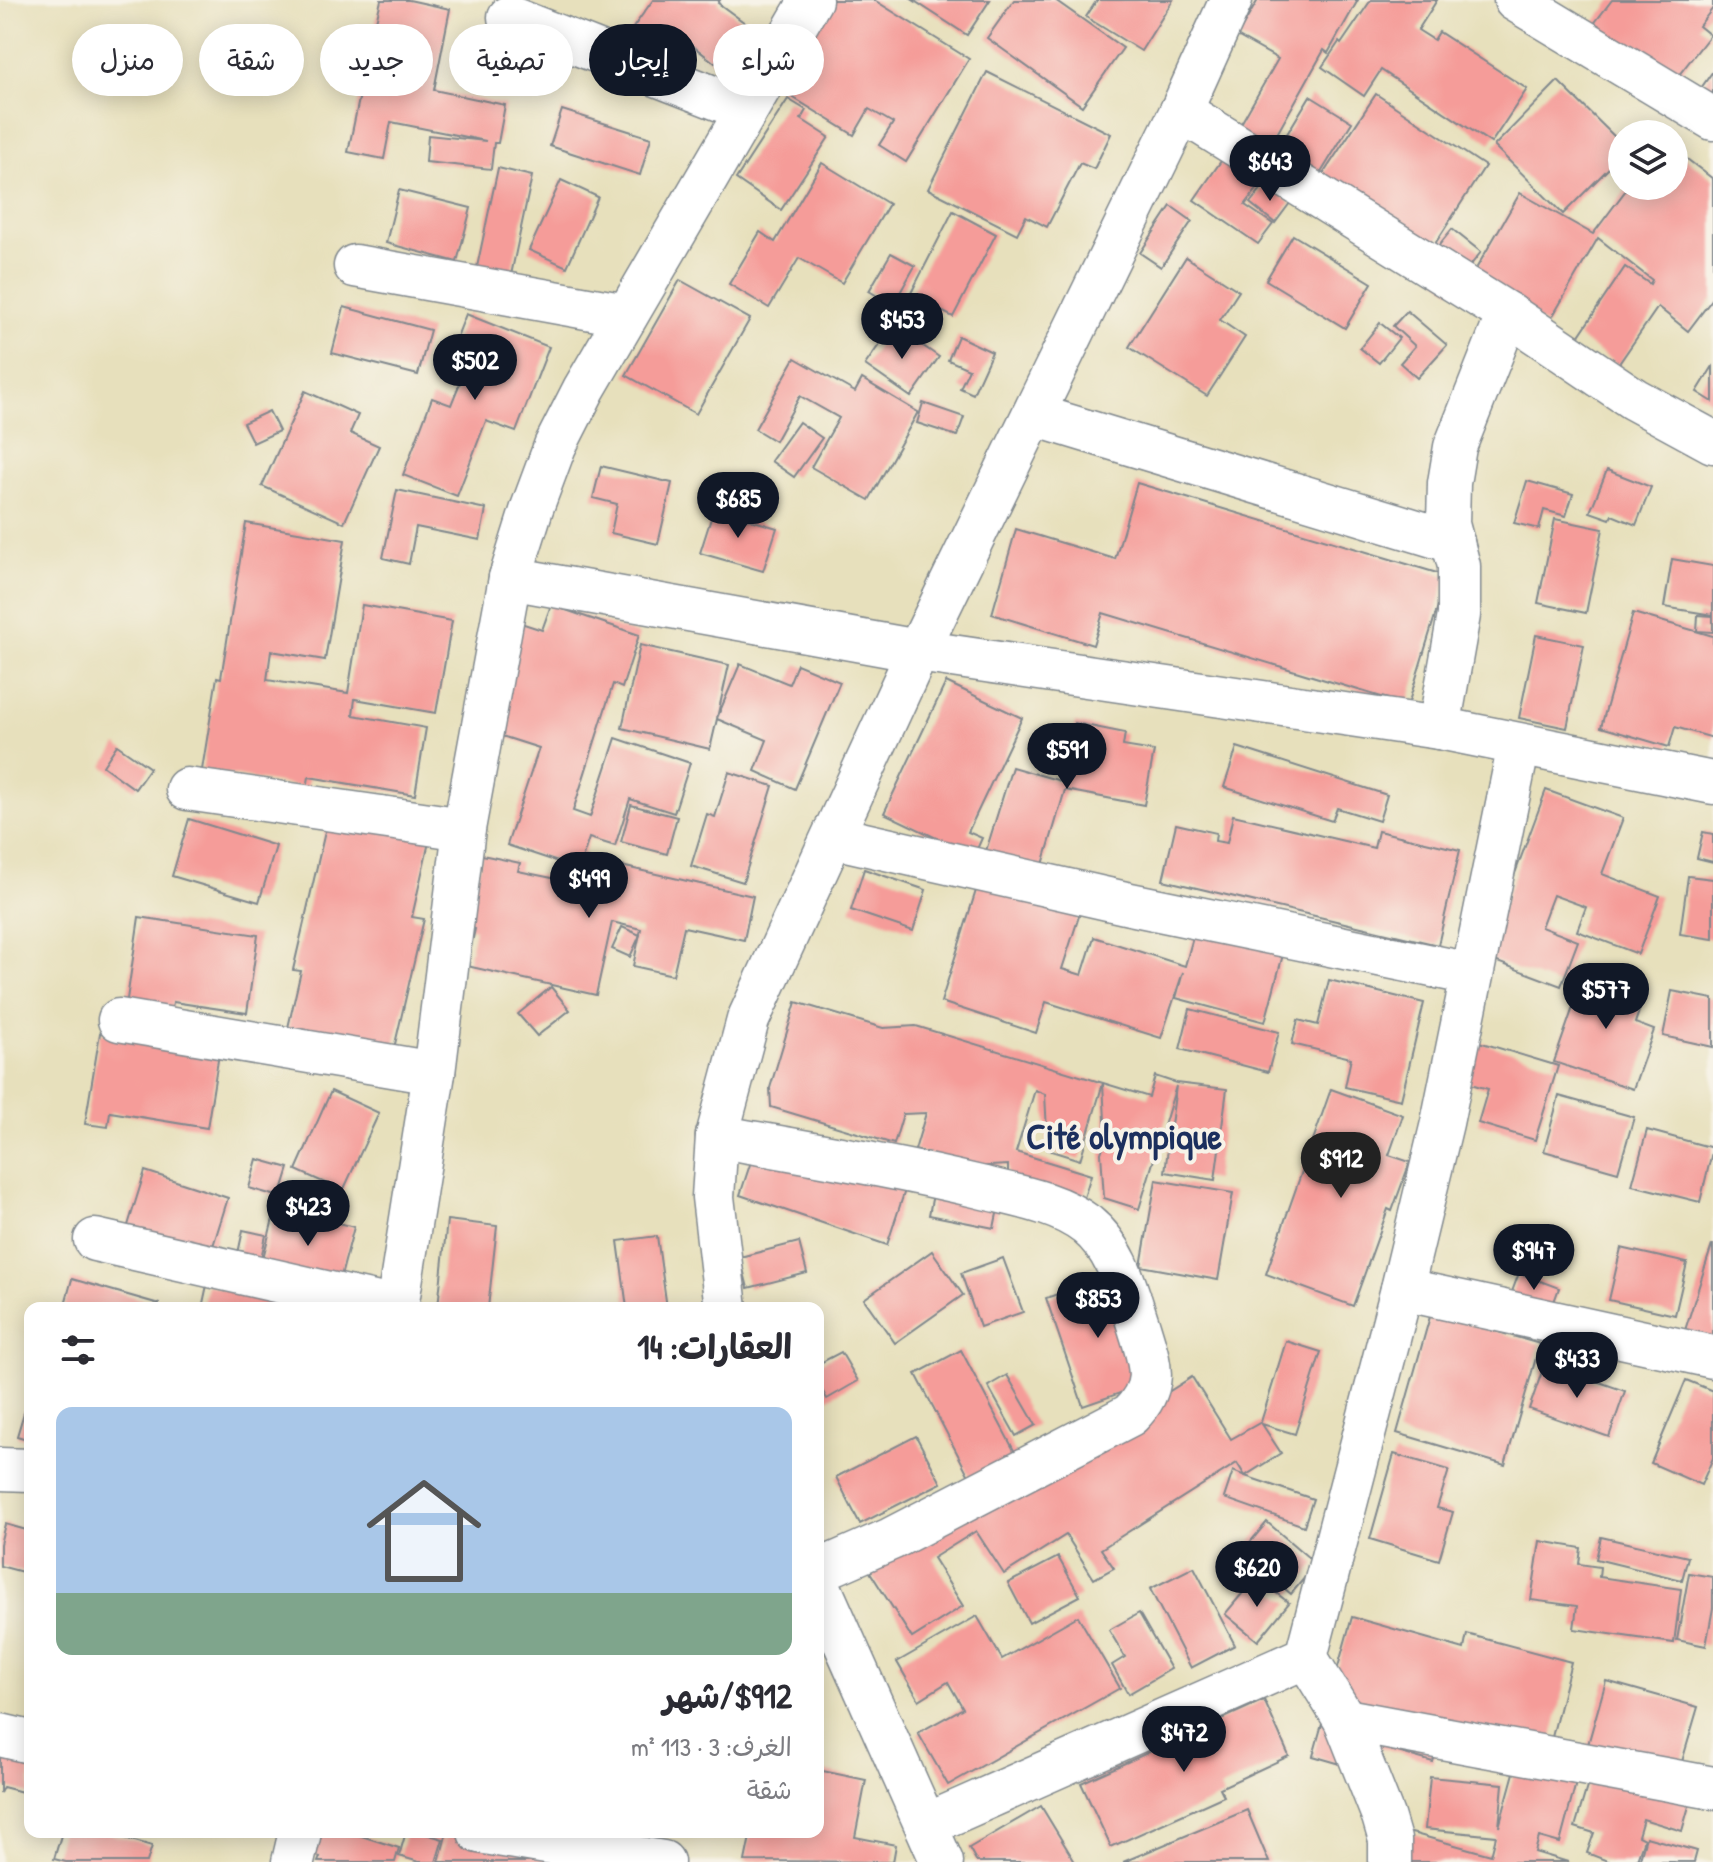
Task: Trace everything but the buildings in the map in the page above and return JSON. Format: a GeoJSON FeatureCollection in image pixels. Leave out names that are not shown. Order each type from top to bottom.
{"type":"FeatureCollection","features":[{"type":"Feature","properties":{"kind":"street"},"geometry":{"type":"LineString","coordinates":[[397,1302],[434,1073],[464,829],[510,578],[532,508],[555,446],[626,315],[811,0]]}},
{"type":"Feature","properties":{"kind":"street"},"geometry":{"type":"LineString","coordinates":[[725,1302],[713,1197],[717,1136],[748,1020],[918,651],[1181,111],[1231,0]]}},
{"type":"Feature","properties":{"kind":"street"},"geometry":{"type":"LineString","coordinates":[[1515,0],[1713,119]]}},
{"type":"Feature","properties":{"kind":"street"},"geometry":{"type":"LineString","coordinates":[[509,17],[746,110]]}},
{"type":"Feature","properties":{"kind":"street"},"geometry":{"type":"LineString","coordinates":[[1181,111],[1276,173],[1508,314],[1634,399],[1713,442]]}},
{"type":"Feature","properties":{"kind":"street"},"geometry":{"type":"LineString","coordinates":[[355,266],[626,315]]}},
{"type":"Feature","properties":{"kind":"street"},"geometry":{"type":"LineString","coordinates":[[1439,728],[1459,615],[1459,566],[1448,524],[1449,483],[1455,447],[1508,314]]}},
{"type":"Feature","properties":{"kind":"street"},"geometry":{"type":"LineString","coordinates":[[1034,415],[1453,542]]}},
{"type":"Feature","properties":{"kind":"street"},"geometry":{"type":"LineString","coordinates":[[510,578],[918,651],[1439,728],[1713,783]]}},
{"type":"Feature","properties":{"kind":"street"},"geometry":{"type":"LineString","coordinates":[[1390,1862],[1390,1840],[1383,1816],[1345,1720],[1306,1657],[1442,1123],[1519,745]]}},
{"type":"Feature","properties":{"kind":"street"},"geometry":{"type":"LineString","coordinates":[[187,789],[464,829]]}},
{"type":"Feature","properties":{"kind":"street"},"geometry":{"type":"LineString","coordinates":[[833,837],[1130,904],[1471,974]]}},
{"type":"Feature","properties":{"kind":"street"},"geometry":{"type":"LineString","coordinates":[[119,1020],[434,1073]]}},
{"type":"Feature","properties":{"kind":"street"},"geometry":{"type":"LineString","coordinates":[[717,1136],[906,1169],[1036,1201],[1064,1211],[1089,1226],[1108,1248],[1122,1275],[1150,1363],[1150,1387],[1141,1404],[1130,1415],[891,1539],[824,1568]]}},
{"type":"Feature","properties":{"kind":"street"},"geometry":{"type":"LineString","coordinates":[[95,1240],[369,1302]]}},
{"type":"Feature","properties":{"kind":"street"},"geometry":{"type":"LineString","coordinates":[[1402,1289],[1713,1357]]}},
{"type":"Feature","properties":{"kind":"street"},"geometry":{"type":"LineString","coordinates":[[0,1469],[24,1470]]}},
{"type":"Feature","properties":{"kind":"street"},"geometry":{"type":"LineString","coordinates":[[827,1624],[934,1843],[1306,1657]]}},
{"type":"Feature","properties":{"kind":"street"},"geometry":{"type":"LineString","coordinates":[[1345,1720],[1713,1788]]}},
{"type":"Feature","properties":{"kind":"street"},"geometry":{"type":"LineString","coordinates":[[0,1735],[24,1741]]}},
{"type":"Feature","properties":{"kind":"street"},"geometry":{"type":"LineString","coordinates":[[293,1862],[299,1838]]}},
{"type":"Feature","properties":{"kind":"street"},"geometry":{"type":"LineString","coordinates":[[516,1838],[663,1862]]}},
{"type":"Feature","properties":{"kind":"district","name":"Cité olympique"},"geometry":{"type":"Point","coordinates":[1124,1135]}}]}
